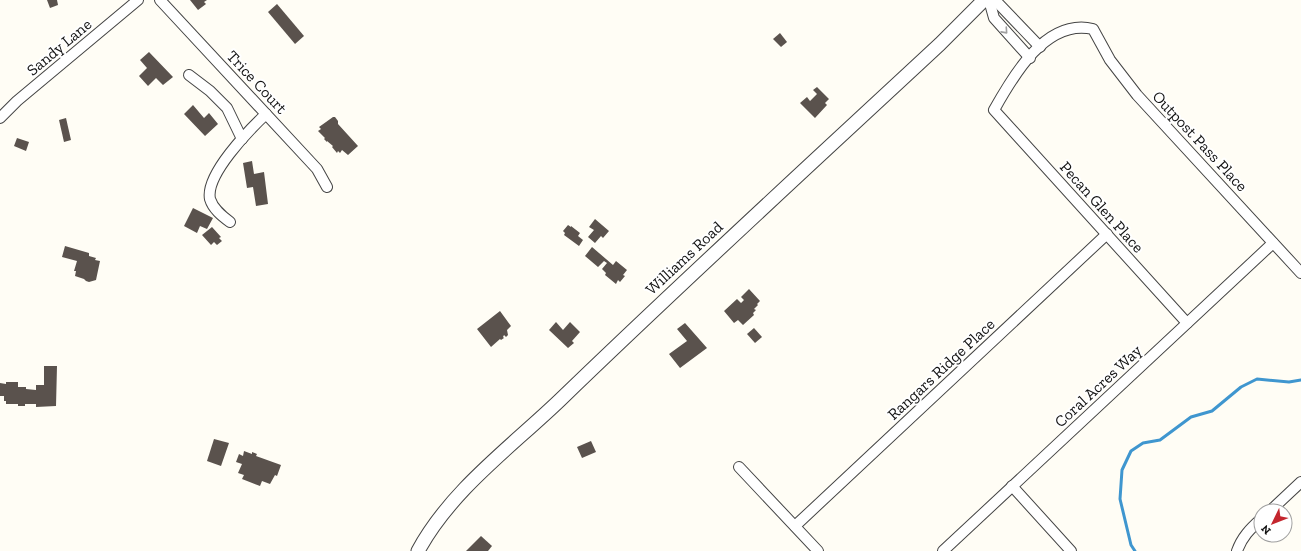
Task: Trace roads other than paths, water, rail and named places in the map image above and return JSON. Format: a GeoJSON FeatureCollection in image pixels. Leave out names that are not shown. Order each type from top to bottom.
{"type":"FeatureCollection","features":[{"type":"Feature","properties":{"kind":"street","name":"Sandy Lane"},"geometry":{"type":"LineString","coordinates":[[0,118],[17,101],[138,0]]}},
{"type":"Feature","properties":{"kind":"street","name":"Trice Court"},"geometry":{"type":"LineString","coordinates":[[160,0],[317,169],[327,187]]}},
{"type":"Feature","properties":{"kind":"street","name":"Williams Road"},"geometry":{"type":"LineString","coordinates":[[418,551],[425,537],[441,515],[469,484],[532,427],[639,323],[940,44],[984,0]]}},
{"type":"Feature","properties":{"kind":"street"},"geometry":{"type":"LineString","coordinates":[[988,0],[994,18],[1030,58],[1040,47],[995,0]]}},
{"type":"Feature","properties":{"kind":"street","name":"Outpost Pass Place"},"geometry":{"type":"LineString","coordinates":[[1040,47],[1058,33],[1083,27],[1093,29],[1110,60],[1137,95],[1301,273]]}},
{"type":"Feature","properties":{"kind":"street","name":"Pecan Glen Place"},"geometry":{"type":"LineString","coordinates":[[1030,58],[1011,80],[994,110],[1187,323]]}},
{"type":"Feature","properties":{"kind":"street"},"geometry":{"type":"LineString","coordinates":[[189,75],[210,91],[227,108],[242,139]]}},
{"type":"Feature","properties":{"kind":"street"},"geometry":{"type":"LineString","coordinates":[[230,222],[217,212],[210,200],[210,191],[215,175],[242,139],[266,114]]}},
{"type":"Feature","properties":{"kind":"street","name":"Rangars Ridge Place"},"geometry":{"type":"LineString","coordinates":[[795,526],[1107,234]]}},
{"type":"Feature","properties":{"kind":"street","name":"Coral Acres Way"},"geometry":{"type":"LineString","coordinates":[[942,551],[1273,243]]}},
{"type":"Feature","properties":{"kind":"street"},"geometry":{"type":"LineString","coordinates":[[740,468],[818,551]]}},
{"type":"Feature","properties":{"kind":"street"},"geometry":{"type":"LineString","coordinates":[[1279,503],[1301,482]]}},
{"type":"Feature","properties":{"kind":"street"},"geometry":{"type":"LineString","coordinates":[[1012,486],[1071,551]]}},
{"type":"Feature","properties":{"kind":"street"},"geometry":{"type":"LineString","coordinates":[[1237,551],[1240,541],[1253,526]]}},
{"type":"Feature","properties":{"kind":"waterway"},"geometry":{"type":"LineString","coordinates":[[1135,551],[1131,545],[1120,499],[1122,470],[1131,451],[1143,443],[1160,440],[1191,417],[1212,411],[1241,387],[1257,379],[1289,382],[1301,380]]}}]}
